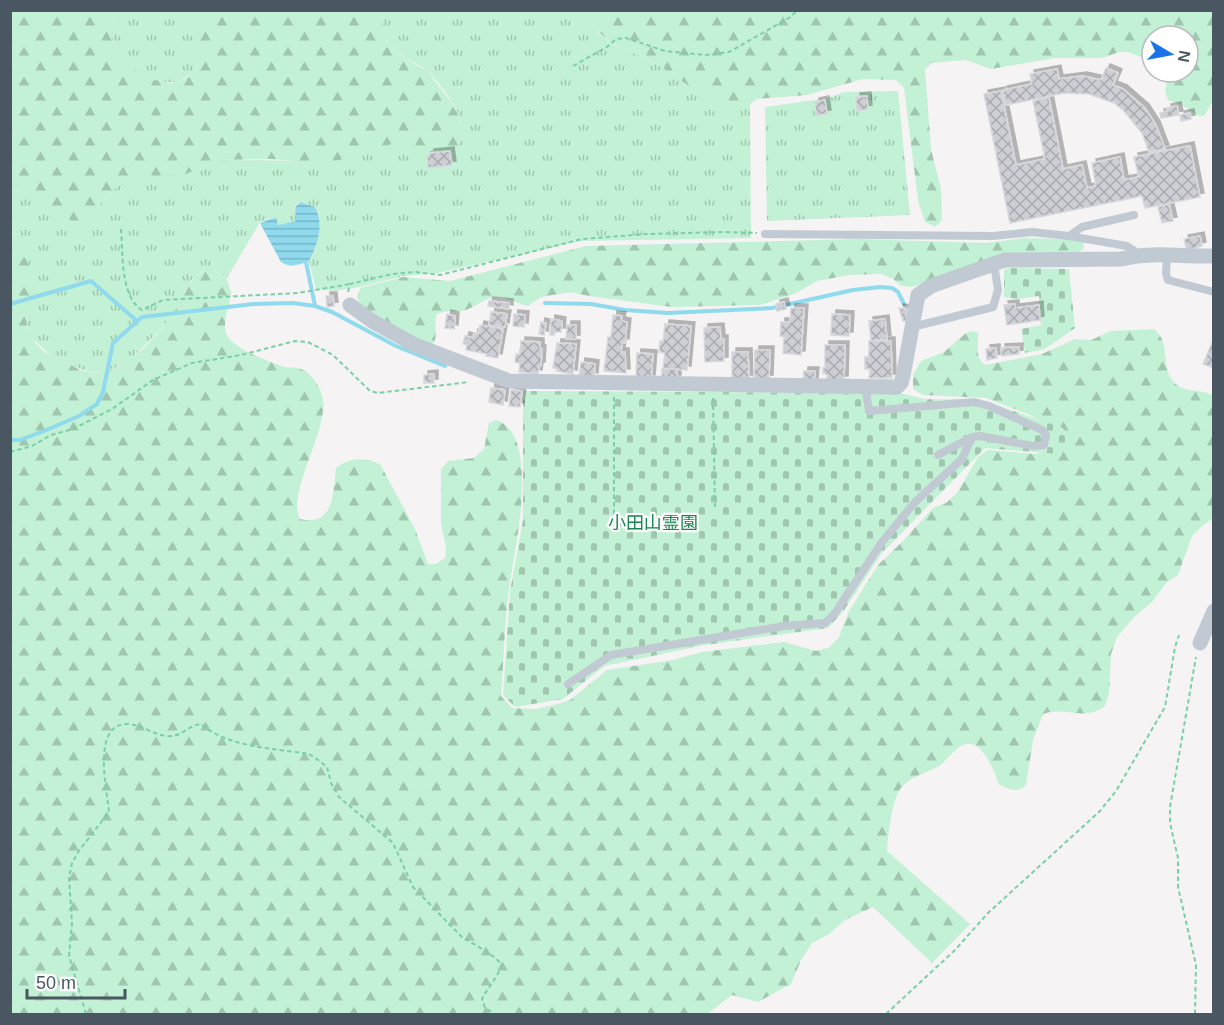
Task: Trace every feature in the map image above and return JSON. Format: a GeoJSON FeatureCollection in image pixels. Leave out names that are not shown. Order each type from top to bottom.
{"type":"FeatureCollection","features":[{"type":"Feature","properties":{"kind":"street"},"geometry":{"type":"LineString","coordinates":[[350,305],[372,321],[415,345],[509,381],[714,390],[897,387],[901,383],[918,295],[931,286],[1005,260],[1122,259],[1139,254],[1214,256]]}},
{"type":"Feature","properties":{"kind":"street"},"geometry":{"type":"LineString","coordinates":[[1200,643],[1214,611]]}},
{"type":"Feature","properties":{"kind":"lane"},"geometry":{"type":"LineString","coordinates":[[1069,236],[1082,227],[1134,215]]}},
{"type":"Feature","properties":{"kind":"lane"},"geometry":{"type":"LineString","coordinates":[[765,234],[993,236],[1032,232],[1127,246],[1139,254]]}},
{"type":"Feature","properties":{"kind":"lane"},"geometry":{"type":"LineString","coordinates":[[1167,255],[1168,280],[1214,291]]}},
{"type":"Feature","properties":{"kind":"lane"},"geometry":{"type":"LineString","coordinates":[[911,327],[993,307],[998,290],[994,264]]}},
{"type":"Feature","properties":{"kind":"lane"},"geometry":{"type":"LineString","coordinates":[[865,386],[869,411],[974,402],[989,406],[1041,430],[1046,435],[1044,445],[1033,446],[980,436],[972,437],[938,455]]}},
{"type":"Feature","properties":{"kind":"lane"},"geometry":{"type":"LineString","coordinates":[[568,684],[611,655],[784,626],[825,623],[835,613],[882,542],[915,502],[962,459],[972,437]]}},
{"type":"Feature","properties":{"kind":"path"},"geometry":{"type":"LineString","coordinates":[[573,66],[598,53],[616,39],[626,38],[664,51],[706,55],[729,52],[789,18],[798,10]]}},
{"type":"Feature","properties":{"kind":"path"},"geometry":{"type":"LineString","coordinates":[[121,229],[126,285],[136,307],[142,310],[163,300],[298,293],[392,274],[440,274],[498,262],[582,239],[713,232],[765,234]]}},
{"type":"Feature","properties":{"kind":"path"},"geometry":{"type":"LineString","coordinates":[[350,284],[346,298],[350,305]]}},
{"type":"Feature","properties":{"kind":"path"},"geometry":{"type":"LineString","coordinates":[[10,452],[32,446],[51,435],[74,429],[112,409],[153,380],[192,363],[241,355],[295,341],[308,342],[333,356],[370,390],[378,393],[488,379],[490,375]]}},
{"type":"Feature","properties":{"kind":"path"},"geometry":{"type":"LineString","coordinates":[[614,386],[614,521]]}},
{"type":"Feature","properties":{"kind":"path"},"geometry":{"type":"LineString","coordinates":[[714,390],[715,507]]}},
{"type":"Feature","properties":{"kind":"path"},"geometry":{"type":"LineString","coordinates":[[886,1014],[955,950],[988,913],[1100,811],[1116,791],[1165,707],[1179,635]]}},
{"type":"Feature","properties":{"kind":"path"},"geometry":{"type":"LineString","coordinates":[[1195,1014],[1196,965],[1178,887],[1178,858],[1170,823],[1170,807],[1200,643]]}},
{"type":"Feature","properties":{"kind":"path"},"geometry":{"type":"LineString","coordinates":[[86,1014],[69,956],[72,923],[69,878],[72,863],[78,852],[109,812],[104,745],[110,732],[118,725],[140,726],[166,736],[174,736],[192,725],[201,724],[208,730],[228,739],[309,754],[327,767],[331,783],[339,797],[393,843],[413,888],[462,937],[489,953],[501,964],[499,974],[482,999],[485,1008],[495,1014]]}},
{"type":"Feature","properties":{"kind":"green space"},"geometry":{"type":"Polygon","coordinates":[[[11,11],[115,11],[112,38],[117,54],[133,68],[147,76],[171,83],[186,78],[196,68],[195,29],[200,18],[235,11],[379,11],[387,41],[396,52],[428,72],[452,103],[463,128],[460,144],[450,147],[391,144],[373,148],[354,157],[334,161],[220,160],[186,174],[128,179],[107,195],[90,220],[80,223],[75,223],[48,206],[18,191],[11,190],[11,11]]]}},
{"type":"Feature","properties":{"kind":"green space"},"geometry":{"type":"Polygon","coordinates":[[[115,11],[236,11],[198,60],[193,73],[178,82],[163,82],[145,78],[120,59],[114,49],[111,33],[115,11]]]}},
{"type":"Feature","properties":{"kind":"green space"},"geometry":{"type":"Polygon","coordinates":[[[379,11],[584,11],[600,34],[613,44],[658,65],[706,95],[719,100],[750,104],[751,238],[580,241],[438,273],[403,276],[335,291],[316,289],[309,261],[315,249],[320,226],[319,213],[315,207],[301,202],[294,206],[297,221],[278,225],[275,217],[260,222],[227,278],[215,271],[202,271],[191,280],[187,293],[171,317],[128,362],[105,372],[89,372],[55,359],[29,336],[26,315],[30,270],[11,228],[11,190],[99,205],[116,186],[128,179],[221,160],[332,161],[390,143],[462,140],[463,132],[458,113],[447,94],[428,72],[392,47],[384,35],[379,11]]]}},
{"type":"Feature","properties":{"kind":"green space"},"geometry":{"type":"Polygon","coordinates":[[[584,11],[1213,11],[1213,101],[1204,116],[1196,115],[1184,106],[1168,100],[1165,92],[1166,84],[1200,84],[1200,24],[1140,24],[1140,56],[1128,52],[1119,52],[1102,58],[1054,58],[991,69],[966,60],[931,63],[925,70],[931,149],[941,189],[942,220],[935,227],[925,222],[918,200],[904,88],[896,80],[863,79],[807,95],[757,99],[750,104],[734,103],[719,100],[694,89],[645,58],[608,41],[584,11]]]}},
{"type":"Feature","properties":{"kind":"green space"},"geometry":{"type":"Polygon","coordinates":[[[898,91],[910,215],[767,221],[765,107],[829,98],[844,92],[898,91]]]}},
{"type":"Feature","properties":{"kind":"green space"},"geometry":{"type":"Polygon","coordinates":[[[10,228],[30,270],[31,290],[27,319],[31,338],[50,356],[86,372],[102,372],[116,368],[142,350],[164,325],[198,274],[212,271],[227,279],[231,292],[225,328],[229,339],[260,358],[307,372],[322,394],[323,412],[320,428],[298,494],[297,508],[300,519],[320,518],[326,513],[333,497],[336,468],[341,464],[362,459],[374,462],[380,464],[415,529],[428,564],[436,564],[445,558],[446,547],[441,524],[441,469],[448,461],[474,458],[484,449],[489,423],[496,420],[510,430],[518,448],[522,471],[522,497],[506,616],[501,696],[512,708],[536,709],[570,700],[607,670],[673,660],[702,652],[784,642],[816,651],[828,648],[838,639],[849,611],[878,565],[933,508],[946,503],[957,493],[978,457],[988,450],[1035,454],[1057,450],[1042,421],[1030,415],[986,398],[923,395],[913,389],[913,375],[921,361],[944,352],[966,333],[973,331],[978,333],[978,355],[985,365],[1042,354],[1075,339],[1091,340],[1111,331],[1154,329],[1163,342],[1171,379],[1181,387],[1213,395],[1213,518],[1192,536],[1178,575],[1166,583],[1153,601],[1134,617],[1117,637],[1111,654],[1109,693],[1105,706],[1089,713],[1052,712],[1043,714],[1033,740],[1026,785],[1023,788],[1009,789],[999,784],[984,754],[973,744],[966,744],[958,748],[940,765],[913,778],[901,788],[893,809],[887,851],[970,924],[932,963],[873,907],[845,920],[828,935],[812,943],[801,960],[791,984],[758,1002],[732,995],[707,1014],[11,1014],[10,228]]]}},
{"type":"Feature","properties":{"kind":"green space"},"geometry":{"type":"Polygon","coordinates":[[[1023,238],[1065,239],[1083,242],[1084,248],[1079,252],[1018,255],[911,287],[901,286],[893,279],[881,274],[849,275],[817,281],[794,294],[760,305],[672,307],[571,292],[541,297],[528,306],[496,297],[472,308],[437,314],[435,340],[434,343],[428,344],[363,309],[357,298],[360,288],[403,277],[450,281],[586,246],[857,239],[987,243],[1023,238]]]}},
{"type":"Feature","properties":{"kind":"green space"},"geometry":{"type":"Polygon","coordinates":[[[1009,268],[1069,269],[1075,328],[1045,349],[1025,353],[1021,329],[1041,325],[1039,296],[1017,299],[1004,297],[1004,270],[1009,268]]]}},
{"type":"Feature","properties":{"kind":"green space","name":"小田山霊園"},"geometry":{"type":"Polygon","coordinates":[[[523,391],[900,393],[925,399],[982,400],[1063,428],[1069,442],[1059,454],[985,448],[882,553],[842,613],[828,628],[705,645],[604,666],[563,699],[515,707],[503,695],[510,591],[523,520],[523,391]]]}},
{"type":"Feature","properties":{"kind":"water"},"geometry":{"type":"Polygon","coordinates":[[[301,202],[315,207],[319,220],[319,235],[309,261],[298,265],[287,265],[281,262],[260,223],[276,217],[278,225],[296,221],[295,207],[301,202]]]}},
{"type":"Feature","properties":{"kind":"building"},"geometry":{"type":"Polygon","coordinates":[[[1106,68],[1118,73],[1113,85],[1123,89],[1145,108],[1156,125],[1165,149],[1149,152],[1142,133],[1123,110],[1114,103],[1089,94],[1064,93],[1006,105],[1003,90],[1032,84],[1030,74],[1057,69],[1059,79],[1083,76],[1101,80],[1106,68]]]}},
{"type":"Feature","properties":{"kind":"building"},"geometry":{"type":"Polygon","coordinates":[[[1001,91],[1016,165],[1045,159],[1033,101],[1049,98],[1063,169],[1082,165],[1087,188],[1096,186],[1092,163],[1120,157],[1124,180],[1139,177],[1134,157],[1190,146],[1200,197],[1145,208],[1142,196],[1010,223],[984,94],[1001,91]]]}},
{"type":"Feature","properties":{"kind":"building"},"geometry":{"type":"Polygon","coordinates":[[[867,96],[868,109],[857,111],[856,97],[867,96]]]}},
{"type":"Feature","properties":{"kind":"building"},"geometry":{"type":"Polygon","coordinates":[[[825,100],[827,114],[816,115],[815,102],[825,100]]]}},
{"type":"Feature","properties":{"kind":"building"},"geometry":{"type":"Polygon","coordinates":[[[1177,106],[1179,115],[1161,118],[1160,113],[1168,111],[1167,108],[1177,106]]]}},
{"type":"Feature","properties":{"kind":"building"},"geometry":{"type":"Polygon","coordinates":[[[1190,113],[1191,119],[1181,121],[1180,115],[1190,113]]]}},
{"type":"Feature","properties":{"kind":"building"},"geometry":{"type":"Polygon","coordinates":[[[450,151],[452,165],[428,168],[427,156],[430,153],[450,151]]]}},
{"type":"Feature","properties":{"kind":"building"},"geometry":{"type":"Polygon","coordinates":[[[1169,204],[1173,221],[1162,223],[1158,207],[1169,204]]]}},
{"type":"Feature","properties":{"kind":"building"},"geometry":{"type":"Polygon","coordinates":[[[1200,236],[1202,246],[1187,250],[1184,239],[1200,236]]]}},
{"type":"Feature","properties":{"kind":"building"},"geometry":{"type":"Polygon","coordinates":[[[326,296],[333,296],[334,306],[327,307],[326,296]]]}},
{"type":"Feature","properties":{"kind":"building"},"geometry":{"type":"Polygon","coordinates":[[[489,301],[509,303],[509,309],[488,306],[489,301]]]}},
{"type":"Feature","properties":{"kind":"building"},"geometry":{"type":"Polygon","coordinates":[[[784,302],[786,309],[777,311],[776,304],[784,302]]]}},
{"type":"Feature","properties":{"kind":"building"},"geometry":{"type":"Polygon","coordinates":[[[1015,304],[1015,308],[1039,305],[1040,320],[1007,325],[1004,305],[1015,304]]]}},
{"type":"Feature","properties":{"kind":"building"},"geometry":{"type":"Polygon","coordinates":[[[791,308],[804,308],[801,355],[783,353],[784,337],[780,336],[781,322],[790,322],[791,308]]]}},
{"type":"Feature","properties":{"kind":"building"},"geometry":{"type":"Polygon","coordinates":[[[899,308],[907,309],[906,321],[903,321],[899,308]]]}},
{"type":"Feature","properties":{"kind":"building"},"geometry":{"type":"Polygon","coordinates":[[[491,312],[507,314],[505,327],[489,325],[491,312]]]}},
{"type":"Feature","properties":{"kind":"building"},"geometry":{"type":"Polygon","coordinates":[[[447,314],[455,316],[454,329],[445,328],[447,314]]]}},
{"type":"Feature","properties":{"kind":"building"},"geometry":{"type":"Polygon","coordinates":[[[514,314],[525,315],[524,327],[513,326],[514,314]]]}},
{"type":"Feature","properties":{"kind":"building"},"geometry":{"type":"Polygon","coordinates":[[[832,314],[850,315],[849,336],[831,335],[832,314]]]}},
{"type":"Feature","properties":{"kind":"building"},"geometry":{"type":"Polygon","coordinates":[[[613,315],[622,316],[621,321],[627,322],[625,343],[622,342],[621,352],[625,352],[626,373],[604,371],[613,315]]]}},
{"type":"Feature","properties":{"kind":"building"},"geometry":{"type":"Polygon","coordinates":[[[551,319],[562,321],[561,332],[550,335],[551,319]]]}},
{"type":"Feature","properties":{"kind":"building"},"geometry":{"type":"Polygon","coordinates":[[[885,319],[887,339],[871,341],[869,321],[885,319]]]}},
{"type":"Feature","properties":{"kind":"building"},"geometry":{"type":"Polygon","coordinates":[[[541,322],[546,323],[544,335],[539,334],[541,322]]]}},
{"type":"Feature","properties":{"kind":"building"},"geometry":{"type":"Polygon","coordinates":[[[665,324],[691,326],[687,370],[663,368],[665,353],[659,352],[665,324]]]}},
{"type":"Feature","properties":{"kind":"building"},"geometry":{"type":"Polygon","coordinates":[[[480,325],[503,329],[498,358],[466,350],[467,345],[463,344],[465,336],[473,338],[474,333],[478,334],[480,325]]]}},
{"type":"Feature","properties":{"kind":"building"},"geometry":{"type":"Polygon","coordinates":[[[567,325],[576,325],[576,339],[566,339],[567,325]]]}},
{"type":"Feature","properties":{"kind":"building"},"geometry":{"type":"Polygon","coordinates":[[[720,327],[721,339],[724,339],[724,361],[705,362],[704,328],[720,327]]]}},
{"type":"Feature","properties":{"kind":"building"},"geometry":{"type":"Polygon","coordinates":[[[1214,338],[1214,368],[1203,364],[1214,338]]]}},
{"type":"Feature","properties":{"kind":"building"},"geometry":{"type":"Polygon","coordinates":[[[521,341],[540,342],[541,366],[539,366],[538,374],[519,372],[520,363],[515,362],[516,354],[520,354],[521,341]]]}},
{"type":"Feature","properties":{"kind":"building"},"geometry":{"type":"Polygon","coordinates":[[[869,341],[891,341],[892,378],[869,378],[870,369],[865,369],[865,357],[869,357],[869,341]]]}},
{"type":"Feature","properties":{"kind":"building"},"geometry":{"type":"Polygon","coordinates":[[[557,343],[576,344],[573,374],[556,371],[557,368],[553,368],[557,343]]]}},
{"type":"Feature","properties":{"kind":"building"},"geometry":{"type":"Polygon","coordinates":[[[825,345],[845,345],[844,380],[827,380],[827,374],[823,374],[825,345]]]}},
{"type":"Feature","properties":{"kind":"building"},"geometry":{"type":"Polygon","coordinates":[[[1019,347],[1019,354],[1002,356],[1001,348],[1019,347]]]}},
{"type":"Feature","properties":{"kind":"building"},"geometry":{"type":"Polygon","coordinates":[[[996,348],[997,358],[987,360],[986,349],[996,348]]]}},
{"type":"Feature","properties":{"kind":"building"},"geometry":{"type":"Polygon","coordinates":[[[755,350],[770,350],[769,379],[754,379],[755,350]]]}},
{"type":"Feature","properties":{"kind":"building"},"geometry":{"type":"Polygon","coordinates":[[[732,352],[748,352],[749,379],[732,379],[732,352]]]}},
{"type":"Feature","properties":{"kind":"building"},"geometry":{"type":"Polygon","coordinates":[[[637,353],[653,354],[651,379],[636,378],[637,353]]]}},
{"type":"Feature","properties":{"kind":"building"},"geometry":{"type":"Polygon","coordinates":[[[581,362],[595,364],[594,377],[579,375],[581,362]]]}},
{"type":"Feature","properties":{"kind":"building"},"geometry":{"type":"Polygon","coordinates":[[[662,369],[677,369],[677,379],[662,379],[662,369]]]}},
{"type":"Feature","properties":{"kind":"building"},"geometry":{"type":"Polygon","coordinates":[[[804,371],[815,371],[814,383],[803,382],[804,371]]]}},
{"type":"Feature","properties":{"kind":"building"},"geometry":{"type":"Polygon","coordinates":[[[434,374],[434,383],[424,383],[424,375],[434,374]]]}},
{"type":"Feature","properties":{"kind":"building"},"geometry":{"type":"Polygon","coordinates":[[[491,388],[505,390],[503,405],[489,402],[491,388]]]}},
{"type":"Feature","properties":{"kind":"building"},"geometry":{"type":"Polygon","coordinates":[[[511,390],[522,391],[520,407],[509,406],[511,390]]]}},
{"type":"Feature","properties":{"kind":"waterway"},"geometry":{"type":"LineString","coordinates":[[306,262],[315,306]]}},
{"type":"Feature","properties":{"kind":"waterway"},"geometry":{"type":"LineString","coordinates":[[10,304],[91,281],[137,321]]}},
{"type":"Feature","properties":{"kind":"waterway"},"geometry":{"type":"LineString","coordinates":[[545,303],[591,304],[625,310],[668,313],[772,308],[853,290],[880,287],[892,288],[898,292],[904,304]]}},
{"type":"Feature","properties":{"kind":"waterway"},"geometry":{"type":"LineString","coordinates":[[10,440],[20,440],[44,431],[79,416],[97,404],[103,392],[113,343],[142,317],[253,304],[293,303],[315,306],[332,312],[396,346],[445,366]]}}]}
